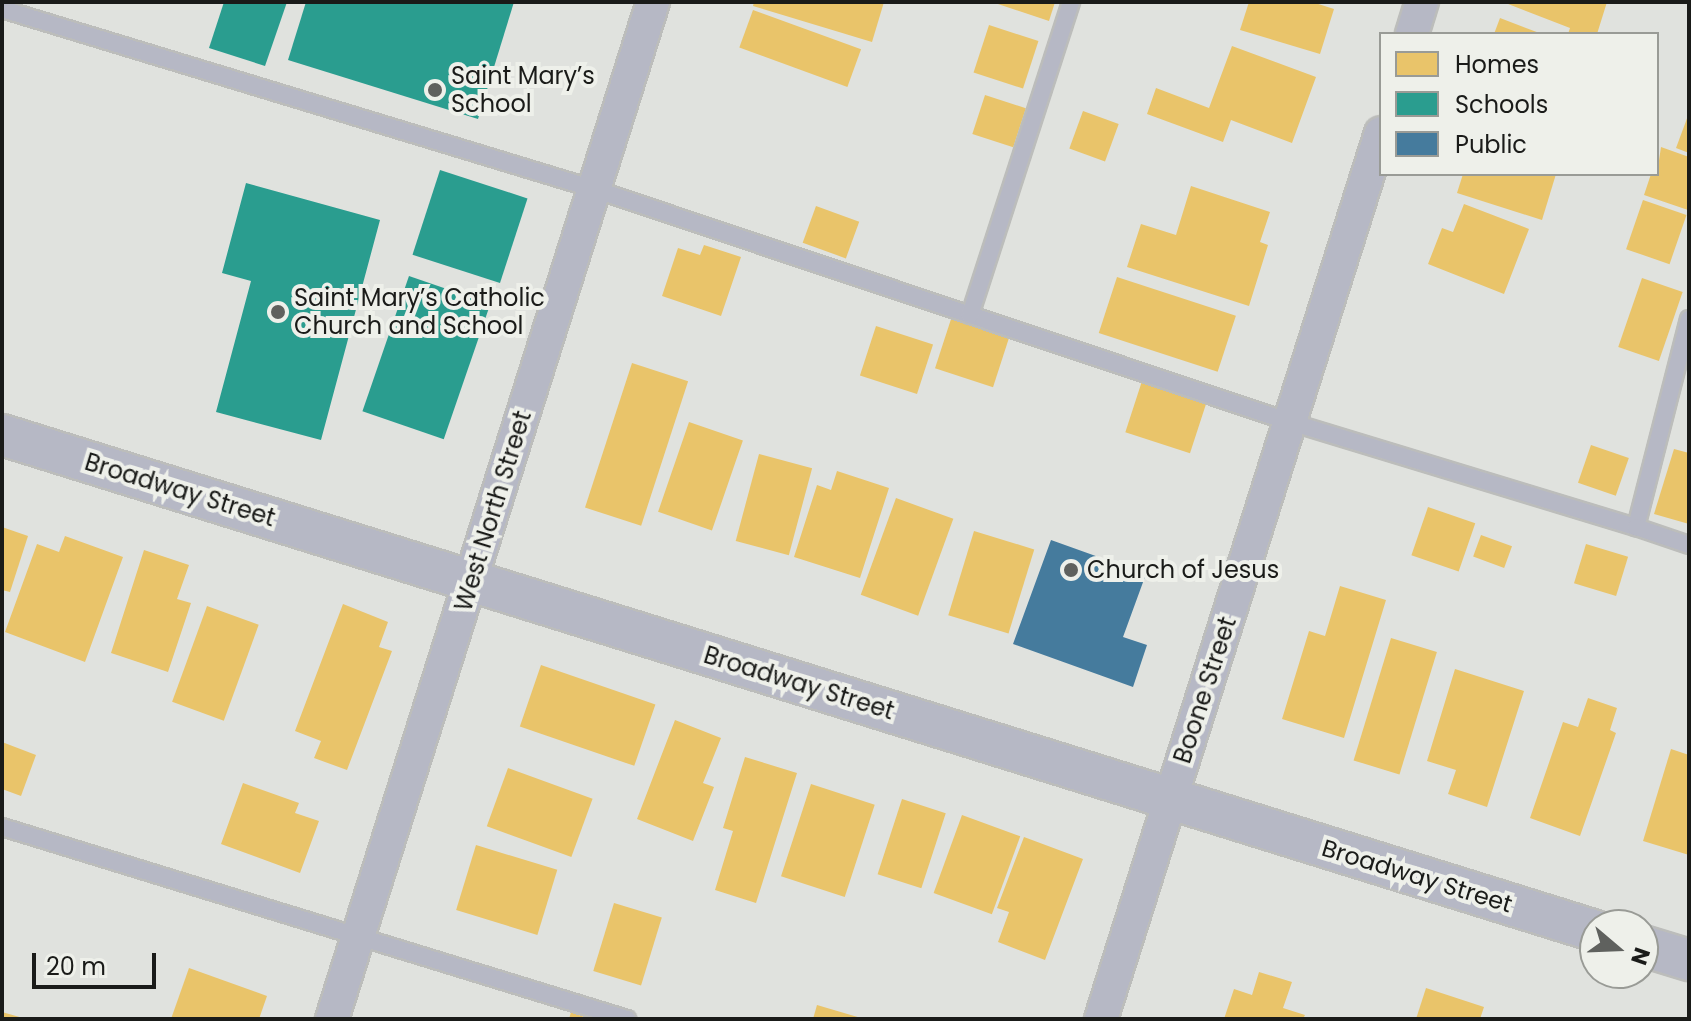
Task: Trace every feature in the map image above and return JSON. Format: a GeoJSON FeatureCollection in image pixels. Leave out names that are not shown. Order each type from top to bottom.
{"type":"FeatureCollection","features":[{"type":"Feature","properties":{"kind":"street","name":"West North Street"},"geometry":{"type":"LineString","coordinates":[[332,1019],[653,2]]}},
{"type":"Feature","properties":{"kind":"street"},"geometry":{"type":"LineString","coordinates":[[1413,32],[1422,2]]}},
{"type":"Feature","properties":{"kind":"street","name":"Boone Street"},"geometry":{"type":"LineString","coordinates":[[1101,1019],[1379,139]]}},
{"type":"Feature","properties":{"kind":"street","name":"Broadway Street"},"geometry":{"type":"LineString","coordinates":[[2,435],[1579,926]]}},
{"type":"Feature","properties":{"kind":"street"},"geometry":{"type":"LineString","coordinates":[[1659,951],[1689,960]]}},
{"type":"Feature","properties":{"kind":"lane"},"geometry":{"type":"LineString","coordinates":[[970,315],[1071,2]]}},
{"type":"Feature","properties":{"kind":"lane"},"geometry":{"type":"LineString","coordinates":[[2,9],[594,189],[1290,422],[1689,545]]}},
{"type":"Feature","properties":{"kind":"lane"},"geometry":{"type":"LineString","coordinates":[[1636,527],[1689,319]]}},
{"type":"Feature","properties":{"kind":"lane"},"geometry":{"type":"LineString","coordinates":[[2,827],[627,1019]]}},
{"type":"Feature","properties":{"kind":"building: Homes"},"geometry":{"type":"Polygon","coordinates":[[[754,2],[884,2],[872,42],[753,6],[754,2]]]}},
{"type":"Feature","properties":{"kind":"building: Homes"},"geometry":{"type":"Polygon","coordinates":[[[992,2],[1055,2],[1049,21],[992,2]]]}},
{"type":"Feature","properties":{"kind":"building: Homes"},"geometry":{"type":"Polygon","coordinates":[[[1249,2],[1312,2],[1334,9],[1320,54],[1240,30],[1249,2]]]}},
{"type":"Feature","properties":{"kind":"building: Homes"},"geometry":{"type":"Polygon","coordinates":[[[1503,2],[1607,2],[1598,32],[1569,32],[1570,28],[1503,2]]]}},
{"type":"Feature","properties":{"kind":"building: Homes"},"geometry":{"type":"Polygon","coordinates":[[[753,10],[861,49],[847,87],[739,48],[753,10]]]}},
{"type":"Feature","properties":{"kind":"building: Homes"},"geometry":{"type":"Polygon","coordinates":[[[1500,18],[1537,32],[1495,32],[1500,18]]]}},
{"type":"Feature","properties":{"kind":"building: Homes"},"geometry":{"type":"Polygon","coordinates":[[[989,25],[1038,41],[1023,89],[974,73],[989,25]]]}},
{"type":"Feature","properties":{"kind":"building: Homes"},"geometry":{"type":"Polygon","coordinates":[[[1232,46],[1316,77],[1292,143],[1231,120],[1223,142],[1147,114],[1156,88],[1209,108],[1232,46]]]}},
{"type":"Feature","properties":{"kind":"building: Homes"},"geometry":{"type":"Polygon","coordinates":[[[985,95],[1026,108],[1013,147],[972,134],[985,95]]]}},
{"type":"Feature","properties":{"kind":"building: Homes"},"geometry":{"type":"Polygon","coordinates":[[[1083,111],[1119,124],[1105,162],[1069,149],[1083,111]]]}},
{"type":"Feature","properties":{"kind":"building: Homes"},"geometry":{"type":"Polygon","coordinates":[[[1689,113],[1689,153],[1676,148],[1689,113]]]}},
{"type":"Feature","properties":{"kind":"building: Homes"},"geometry":{"type":"Polygon","coordinates":[[[1661,147],[1689,157],[1688,210],[1644,195],[1650,176],[1659,176],[1661,147]]]}},
{"type":"Feature","properties":{"kind":"building: Homes"},"geometry":{"type":"Polygon","coordinates":[[[1462,176],[1555,176],[1542,220],[1457,193],[1462,176]]]}},
{"type":"Feature","properties":{"kind":"building: Homes"},"geometry":{"type":"Polygon","coordinates":[[[1191,186],[1270,212],[1260,242],[1268,245],[1249,306],[1127,267],[1141,224],[1176,235],[1191,186]]]}},
{"type":"Feature","properties":{"kind":"building: Homes"},"geometry":{"type":"Polygon","coordinates":[[[1643,200],[1686,215],[1670,264],[1626,249],[1643,200]]]}},
{"type":"Feature","properties":{"kind":"building: Homes"},"geometry":{"type":"Polygon","coordinates":[[[1464,204],[1529,229],[1504,294],[1428,264],[1442,228],[1453,232],[1464,204]]]}},
{"type":"Feature","properties":{"kind":"building: Homes"},"geometry":{"type":"Polygon","coordinates":[[[816,206],[859,222],[846,258],[803,243],[816,206]]]}},
{"type":"Feature","properties":{"kind":"building: Homes"},"geometry":{"type":"Polygon","coordinates":[[[704,245],[741,257],[721,316],[662,296],[678,248],[700,255],[704,245]]]}},
{"type":"Feature","properties":{"kind":"building: Homes"},"geometry":{"type":"Polygon","coordinates":[[[1117,277],[1236,316],[1218,372],[1099,333],[1117,277]]]}},
{"type":"Feature","properties":{"kind":"building: Homes"},"geometry":{"type":"Polygon","coordinates":[[[1642,278],[1683,292],[1659,361],[1618,347],[1642,278]]]}},
{"type":"Feature","properties":{"kind":"building: Homes"},"geometry":{"type":"Polygon","coordinates":[[[952,316],[1010,335],[993,387],[935,368],[952,316]]]}},
{"type":"Feature","properties":{"kind":"building: Homes"},"geometry":{"type":"Polygon","coordinates":[[[876,326],[933,345],[917,394],[860,375],[876,326]]]}},
{"type":"Feature","properties":{"kind":"building: Homes"},"geometry":{"type":"Polygon","coordinates":[[[632,363],[688,381],[641,526],[585,508],[632,363]]]}},
{"type":"Feature","properties":{"kind":"building: Homes"},"geometry":{"type":"Polygon","coordinates":[[[1142,381],[1207,402],[1190,453],[1125,432],[1142,381]]]}},
{"type":"Feature","properties":{"kind":"building: Homes"},"geometry":{"type":"Polygon","coordinates":[[[689,422],[743,441],[712,530],[658,512],[689,422]]]}},
{"type":"Feature","properties":{"kind":"building: Homes"},"geometry":{"type":"Polygon","coordinates":[[[1591,445],[1629,458],[1616,496],[1578,483],[1591,445]]]}},
{"type":"Feature","properties":{"kind":"building: Homes"},"geometry":{"type":"Polygon","coordinates":[[[1674,449],[1689,453],[1689,524],[1654,514],[1674,449]]]}},
{"type":"Feature","properties":{"kind":"building: Homes"},"geometry":{"type":"Polygon","coordinates":[[[759,454],[812,468],[789,555],[736,541],[759,454]]]}},
{"type":"Feature","properties":{"kind":"building: Homes"},"geometry":{"type":"Polygon","coordinates":[[[837,471],[889,488],[860,578],[794,557],[817,485],[831,490],[837,471]]]}},
{"type":"Feature","properties":{"kind":"building: Homes"},"geometry":{"type":"Polygon","coordinates":[[[896,498],[953,519],[918,616],[861,595],[896,498]]]}},
{"type":"Feature","properties":{"kind":"building: Homes"},"geometry":{"type":"Polygon","coordinates":[[[1428,507],[1475,523],[1459,571],[1411,555],[1428,507]]]}},
{"type":"Feature","properties":{"kind":"building: Homes"},"geometry":{"type":"Polygon","coordinates":[[[2,527],[28,536],[10,592],[2,590],[2,527]]]}},
{"type":"Feature","properties":{"kind":"building: Homes"},"geometry":{"type":"Polygon","coordinates":[[[974,531],[1034,549],[1009,634],[948,615],[974,531]]]}},
{"type":"Feature","properties":{"kind":"building: Homes"},"geometry":{"type":"Polygon","coordinates":[[[1481,535],[1512,546],[1504,568],[1473,557],[1481,535]]]}},
{"type":"Feature","properties":{"kind":"building: Homes"},"geometry":{"type":"Polygon","coordinates":[[[65,536],[123,557],[85,662],[5,632],[37,544],[59,552],[65,536]]]}},
{"type":"Feature","properties":{"kind":"building: Homes"},"geometry":{"type":"Polygon","coordinates":[[[1586,544],[1628,557],[1616,596],[1574,583],[1586,544]]]}},
{"type":"Feature","properties":{"kind":"building: Homes"},"geometry":{"type":"Polygon","coordinates":[[[144,550],[189,565],[177,599],[191,603],[168,672],[111,653],[144,550]]]}},
{"type":"Feature","properties":{"kind":"building: Homes"},"geometry":{"type":"Polygon","coordinates":[[[1340,586],[1386,600],[1344,738],[1282,719],[1309,631],[1325,636],[1340,586]]]}},
{"type":"Feature","properties":{"kind":"building: Homes"},"geometry":{"type":"Polygon","coordinates":[[[343,604],[388,622],[379,647],[392,651],[347,770],[314,758],[321,741],[295,731],[343,604]]]}},
{"type":"Feature","properties":{"kind":"building: Homes"},"geometry":{"type":"Polygon","coordinates":[[[207,606],[259,625],[224,721],[172,702],[207,606]]]}},
{"type":"Feature","properties":{"kind":"building: Homes"},"geometry":{"type":"Polygon","coordinates":[[[1391,638],[1437,652],[1399,774],[1354,760],[1391,638]]]}},
{"type":"Feature","properties":{"kind":"building: Homes"},"geometry":{"type":"Polygon","coordinates":[[[541,665],[655,704],[634,766],[520,726],[541,665]]]}},
{"type":"Feature","properties":{"kind":"building: Homes"},"geometry":{"type":"Polygon","coordinates":[[[1455,669],[1524,691],[1487,807],[1448,794],[1456,770],[1427,761],[1455,669]]]}},
{"type":"Feature","properties":{"kind":"building: Homes"},"geometry":{"type":"Polygon","coordinates":[[[1588,698],[1617,708],[1610,730],[1616,733],[1580,836],[1530,818],[1563,722],[1578,727],[1588,698]]]}},
{"type":"Feature","properties":{"kind":"building: Homes"},"geometry":{"type":"Polygon","coordinates":[[[675,720],[721,738],[703,783],[714,787],[693,841],[637,819],[675,720]]]}},
{"type":"Feature","properties":{"kind":"building: Homes"},"geometry":{"type":"Polygon","coordinates":[[[2,742],[36,755],[21,796],[2,789],[2,742]]]}},
{"type":"Feature","properties":{"kind":"building: Homes"},"geometry":{"type":"Polygon","coordinates":[[[1671,749],[1689,755],[1689,855],[1643,841],[1671,749]]]}},
{"type":"Feature","properties":{"kind":"building: Homes"},"geometry":{"type":"Polygon","coordinates":[[[745,757],[797,773],[756,903],[715,890],[733,831],[723,828],[745,757]]]}},
{"type":"Feature","properties":{"kind":"building: Homes"},"geometry":{"type":"Polygon","coordinates":[[[508,768],[593,799],[571,857],[487,826],[508,768]]]}},
{"type":"Feature","properties":{"kind":"building: Homes"},"geometry":{"type":"Polygon","coordinates":[[[243,783],[299,803],[295,813],[319,821],[300,873],[221,844],[243,783]]]}},
{"type":"Feature","properties":{"kind":"building: Homes"},"geometry":{"type":"Polygon","coordinates":[[[811,784],[875,805],[845,897],[781,876],[811,784]]]}},
{"type":"Feature","properties":{"kind":"building: Homes"},"geometry":{"type":"Polygon","coordinates":[[[902,799],[946,813],[921,888],[878,874],[902,799]]]}},
{"type":"Feature","properties":{"kind":"building: Homes"},"geometry":{"type":"Polygon","coordinates":[[[962,815],[1020,836],[992,914],[934,893],[962,815]]]}},
{"type":"Feature","properties":{"kind":"building: Homes"},"geometry":{"type":"Polygon","coordinates":[[[1024,837],[1083,859],[1045,960],[998,942],[1009,912],[997,908],[1024,837]]]}},
{"type":"Feature","properties":{"kind":"building: Homes"},"geometry":{"type":"Polygon","coordinates":[[[476,845],[557,870],[537,935],[456,910],[476,845]]]}},
{"type":"Feature","properties":{"kind":"building: Homes"},"geometry":{"type":"Polygon","coordinates":[[[614,903],[662,918],[641,986],[593,971],[614,903]]]}},
{"type":"Feature","properties":{"kind":"building: Homes"},"geometry":{"type":"Polygon","coordinates":[[[189,968],[267,996],[259,1019],[171,1019],[189,968]]]}},
{"type":"Feature","properties":{"kind":"building: Homes"},"geometry":{"type":"Polygon","coordinates":[[[1259,972],[1292,982],[1283,1008],[1305,1015],[1303,1019],[1224,1019],[1234,989],[1252,995],[1259,972]]]}},
{"type":"Feature","properties":{"kind":"building: Homes"},"geometry":{"type":"Polygon","coordinates":[[[1426,988],[1484,1007],[1480,1019],[1416,1019],[1426,988]]]}},
{"type":"Feature","properties":{"kind":"building: Homes"},"geometry":{"type":"Polygon","coordinates":[[[817,1005],[861,1018],[861,1019],[813,1019],[817,1005]]]}},
{"type":"Feature","properties":{"kind":"building: Homes"},"geometry":{"type":"Polygon","coordinates":[[[2,1012],[23,1018],[23,1019],[2,1019],[2,1012]]]}},
{"type":"Feature","properties":{"kind":"building: Homes"},"geometry":{"type":"Polygon","coordinates":[[[571,1012],[590,1019],[569,1019],[571,1012]]]}},
{"type":"Feature","properties":{"kind":"building: Schools"},"geometry":{"type":"Polygon","coordinates":[[[224,2],[287,2],[265,66],[209,48],[224,2]]]}},
{"type":"Feature","properties":{"kind":"building: Schools","name":"Saint Mary’s School"},"geometry":{"type":"Polygon","coordinates":[[[306,2],[514,2],[478,119],[288,60],[306,2]]]}},
{"type":"Feature","properties":{"kind":"building: Schools"},"geometry":{"type":"Polygon","coordinates":[[[440,170],[527,198],[500,283],[412,255],[440,170]]]}},
{"type":"Feature","properties":{"kind":"building: Schools"},"geometry":{"type":"Polygon","coordinates":[[[246,183],[380,220],[321,440],[216,412],[251,281],[222,273],[246,183]]]}},
{"type":"Feature","properties":{"kind":"building: Schools"},"geometry":{"type":"Polygon","coordinates":[[[409,276],[490,304],[444,439],[362,411],[409,276]]]}},
{"type":"Feature","properties":{"kind":"building: Public"},"geometry":{"type":"Polygon","coordinates":[[[1051,540],[1146,574],[1123,637],[1147,645],[1133,687],[1013,644],[1051,540]]]}},
{"type":"Feature","properties":{"kind":"place","name":"Saint Mary’s School"},"geometry":{"type":"Point","coordinates":[435,90]}},
{"type":"Feature","properties":{"kind":"place","name":"Saint Mary’s Catholic Church and School"},"geometry":{"type":"Point","coordinates":[278,312]}},
{"type":"Feature","properties":{"kind":"place","name":"Church of Jesus"},"geometry":{"type":"Point","coordinates":[1071,570]}}]}
